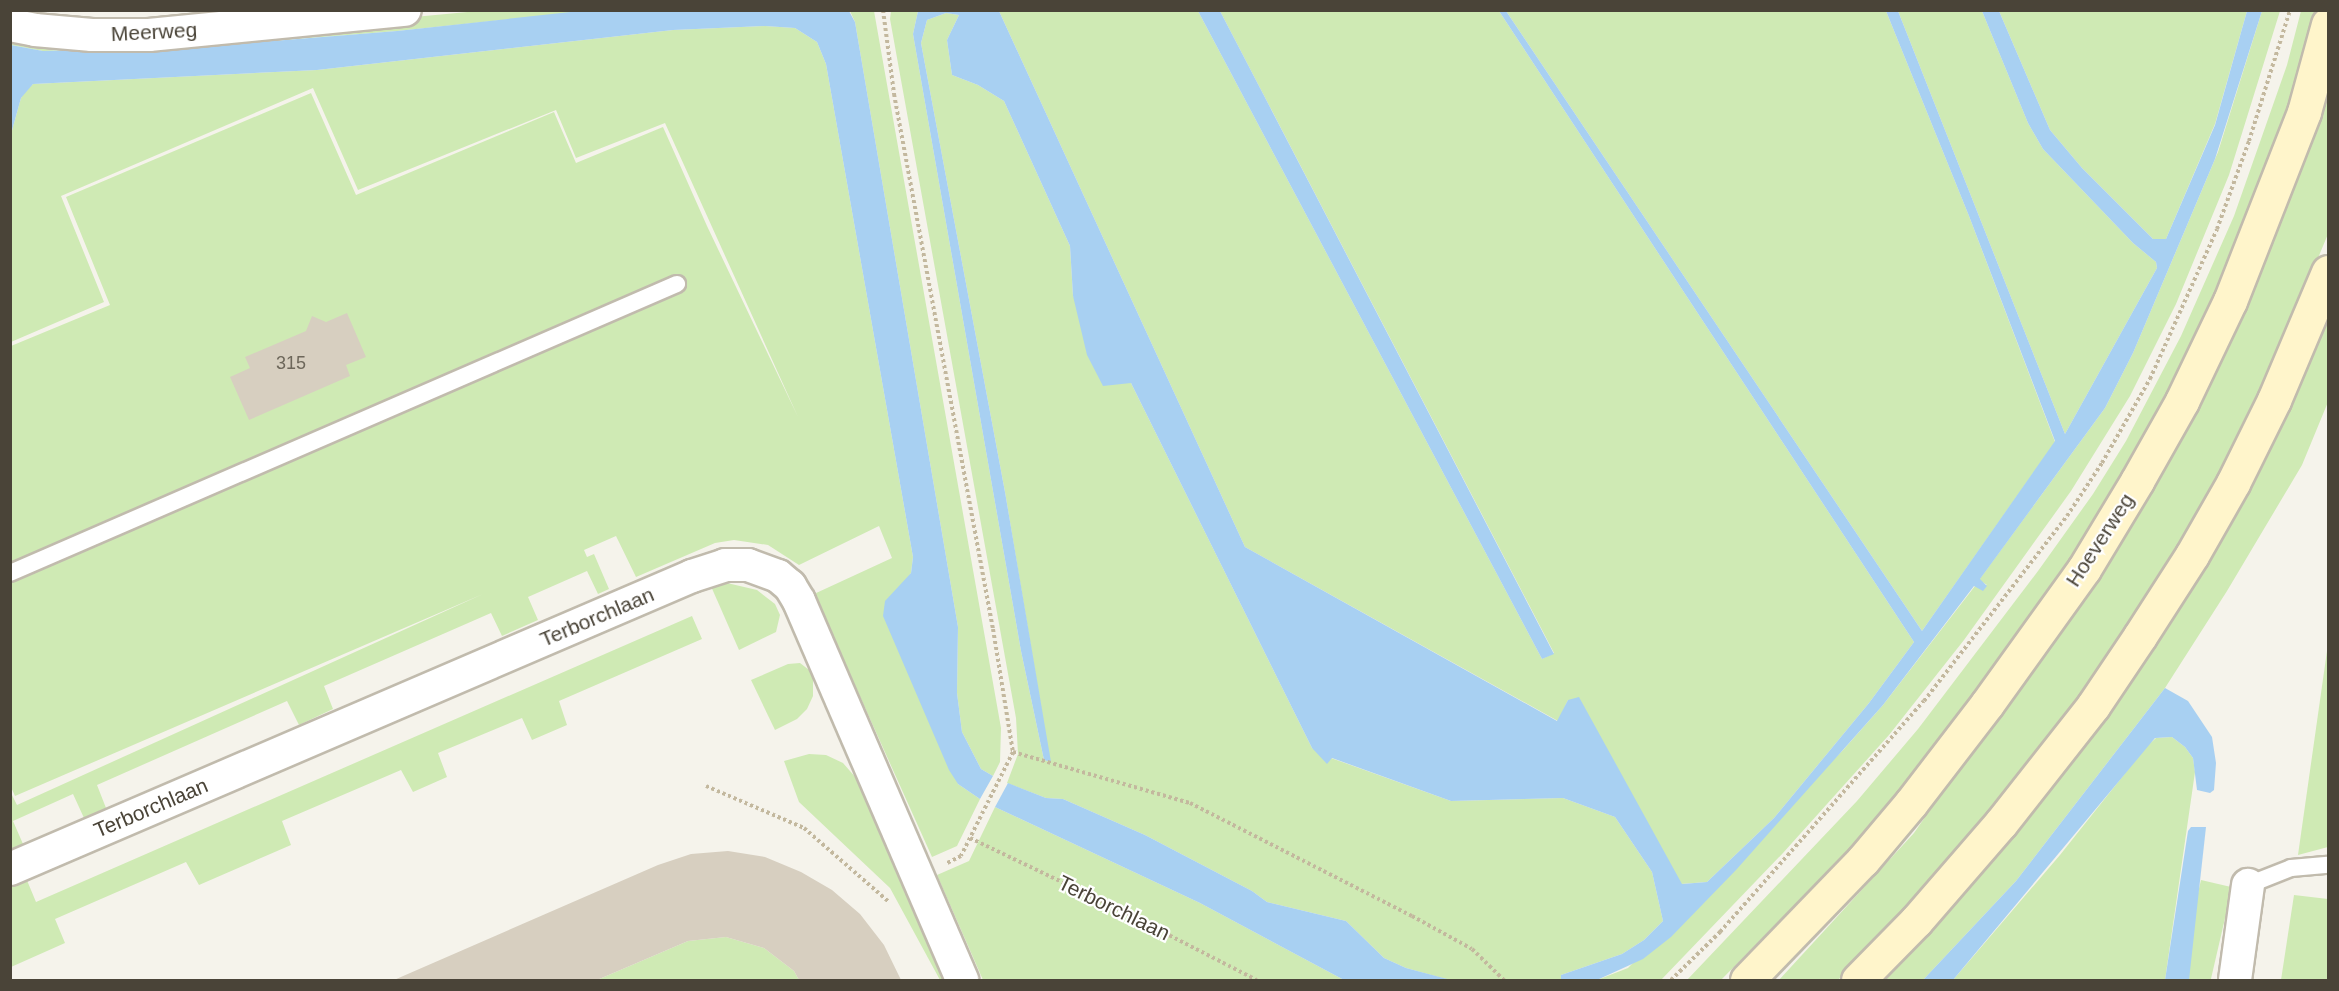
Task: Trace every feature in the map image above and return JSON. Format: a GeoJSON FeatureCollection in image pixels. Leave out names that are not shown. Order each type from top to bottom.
{"type":"FeatureCollection","features":[{"type":"Feature","properties":{"kind":"main road","name":"Hoeverweg"},"geometry":{"type":"LineString","coordinates":[[1747,981],[1863,860],[1911,803],[1987,704],[2084,569],[2138,481],[2182,401],[2230,301],[2304,112],[2328,24]]}},
{"type":"Feature","properties":{"kind":"main road"},"geometry":{"type":"LineString","coordinates":[[1858,981],[1916,921],[2001,823],[2093,706],[2140,636],[2192,555],[2233,483],[2274,400],[2328,272]]}},
{"type":"Feature","properties":{"kind":"street","name":"Meerweg"},"geometry":{"type":"LineString","coordinates":[[10,25],[36,30],[92,35],[149,35],[405,10]]}},
{"type":"Feature","properties":{"kind":"street","name":"Terborchlaan"},"geometry":{"type":"LineString","coordinates":[[10,869],[692,576],[737,565],[762,568],[778,576],[790,586],[799,601],[962,981]]}},
{"type":"Feature","properties":{"kind":"street"},"geometry":{"type":"LineString","coordinates":[[2235,981],[2248,885]]}},
{"type":"Feature","properties":{"kind":"lane"},"geometry":{"type":"LineString","coordinates":[[10,573],[677,284]]}},
{"type":"Feature","properties":{"kind":"lane"},"geometry":{"type":"LineString","coordinates":[[2248,885],[2291,868],[2328,865]]}},
{"type":"Feature","properties":{"kind":"path"},"geometry":{"type":"LineString","coordinates":[[883,10],[894,94],[991,617],[1013,752],[961,856],[917,878]]}},
{"type":"Feature","properties":{"kind":"path"},"geometry":{"type":"LineString","coordinates":[[1671,981],[1720,932],[1924,701],[2067,516],[2102,463],[2150,379],[2217,229],[2249,141],[2290,10]]}},
{"type":"Feature","properties":{"kind":"path"},"geometry":{"type":"LineString","coordinates":[[1013,752],[1190,803],[1472,949],[1504,981]]}},
{"type":"Feature","properties":{"kind":"path"},"geometry":{"type":"LineString","coordinates":[[706,786],[804,828],[853,868],[891,905]]}},
{"type":"Feature","properties":{"kind":"path","name":"Terborchlaan"},"geometry":{"type":"LineString","coordinates":[[970,838],[1116,908],[1257,981]]}},
{"type":"Feature","properties":{"kind":"green space"},"geometry":{"type":"Polygon","coordinates":[[[478,11],[589,11],[397,31],[199,47],[43,51],[11,45],[10,32],[414,17],[478,11]]]}},
{"type":"Feature","properties":{"kind":"green space"},"geometry":{"type":"Polygon","coordinates":[[[850,11],[874,11],[1001,728],[1000,762],[993,776],[981,769],[962,732],[957,693],[958,627],[855,22],[850,11]]]}},
{"type":"Feature","properties":{"kind":"green space"},"geometry":{"type":"Polygon","coordinates":[[[891,11],[918,11],[913,34],[1021,651],[1044,760],[1050,761],[1005,492],[921,43],[927,20],[946,13],[959,15],[947,40],[952,75],[978,85],[1004,101],[1070,246],[1073,296],[1131,383],[1312,748],[1331,758],[1451,801],[1563,798],[1615,817],[1652,872],[1663,921],[1644,940],[1622,954],[1561,975],[1561,980],[1446,979],[1406,968],[1384,958],[1346,921],[1267,902],[1252,891],[1145,835],[1063,799],[1046,798],[1007,783],[1018,754],[1016,718],[890,19],[891,11]]]}},
{"type":"Feature","properties":{"kind":"green space"},"geometry":{"type":"Polygon","coordinates":[[[999,11],[1198,11],[1542,659],[1554,653],[1220,11],[1499,11],[1914,642],[1869,703],[1774,818],[1707,882],[1681,884],[1568,700],[1558,721],[1245,547],[999,11]]]}},
{"type":"Feature","properties":{"kind":"green space"},"geometry":{"type":"Polygon","coordinates":[[[1506,11],[1886,11],[1969,216],[2055,442],[1922,631],[1506,11]]]}},
{"type":"Feature","properties":{"kind":"green space"},"geometry":{"type":"Polygon","coordinates":[[[1898,11],[1982,11],[2028,123],[2043,149],[2133,243],[2156,262],[2157,268],[2065,434],[1898,11]]]}},
{"type":"Feature","properties":{"kind":"green space"},"geometry":{"type":"Polygon","coordinates":[[[1999,11],[2247,11],[2215,124],[2166,239],[2153,239],[2082,168],[2050,130],[1999,11]]]}},
{"type":"Feature","properties":{"kind":"green space"},"geometry":{"type":"Polygon","coordinates":[[[2262,11],[2280,11],[2229,175],[2176,304],[2130,396],[2071,491],[1964,640],[1889,735],[1783,853],[1661,980],[1597,980],[1628,968],[1844,749],[1883,705],[1975,586],[1987,585],[1979,580],[2105,408],[2133,353],[2218,152],[2262,11]]]}},
{"type":"Feature","properties":{"kind":"green space"},"geometry":{"type":"Polygon","coordinates":[[[2301,11],[2322,11],[2258,210],[2124,488],[1930,757],[1850,849],[1721,980],[1687,980],[1857,801],[1918,729],[2038,571],[2093,494],[2126,441],[2181,336],[2234,216],[2287,65],[2301,11]]]}},
{"type":"Feature","properties":{"kind":"green space"},"geometry":{"type":"Polygon","coordinates":[[[765,26],[795,28],[817,42],[826,64],[913,557],[911,573],[907,579],[958,784],[980,799],[957,846],[932,857],[814,594],[892,558],[879,526],[799,565],[768,545],[734,540],[715,543],[636,577],[616,536],[584,550],[587,557],[594,554],[609,589],[598,594],[587,571],[528,597],[538,620],[502,636],[491,613],[324,686],[333,709],[299,725],[287,701],[97,785],[106,808],[84,818],[73,794],[13,821],[23,844],[11,849],[10,791],[17,805],[483,594],[15,796],[10,785],[11,346],[110,305],[66,197],[311,93],[356,195],[554,112],[576,163],[663,127],[707,226],[798,417],[665,123],[576,158],[556,110],[358,190],[313,88],[61,196],[104,302],[11,342],[11,134],[21,98],[26,90],[33,84],[317,70],[673,30],[765,26]]]}},
{"type":"Feature","properties":{"kind":"green space"},"geometry":{"type":"Polygon","coordinates":[[[2328,60],[2328,234],[2268,378],[2203,504],[2103,664],[2032,759],[1906,910],[1838,980],[1779,980],[1914,833],[2000,709],[2063,627],[2160,472],[2328,60]]]}},
{"type":"Feature","properties":{"kind":"green space"},"geometry":{"type":"Polygon","coordinates":[[[2328,302],[2328,402],[2302,465],[2227,591],[2165,688],[2016,881],[1923,980],[1873,980],[2045,784],[2328,302]]]}},
{"type":"Feature","properties":{"kind":"green space"},"geometry":{"type":"Polygon","coordinates":[[[727,583],[757,590],[775,604],[780,615],[776,632],[739,650],[710,584],[727,583]]]}},
{"type":"Feature","properties":{"kind":"green space"},"geometry":{"type":"Polygon","coordinates":[[[692,616],[702,639],[559,701],[567,725],[532,740],[522,718],[438,753],[447,777],[413,792],[401,770],[282,821],[291,845],[199,885],[186,862],[55,919],[65,943],[11,967],[10,885],[26,878],[36,902],[692,616]]]}},
{"type":"Feature","properties":{"kind":"green space"},"geometry":{"type":"Polygon","coordinates":[[[2328,644],[2328,847],[2298,855],[2328,644]]]}},
{"type":"Feature","properties":{"kind":"green space"},"geometry":{"type":"Polygon","coordinates":[[[800,663],[813,673],[813,696],[807,709],[797,719],[775,730],[751,680],[788,664],[800,663]]]}},
{"type":"Feature","properties":{"kind":"green space"},"geometry":{"type":"Polygon","coordinates":[[[2172,737],[2185,747],[2193,758],[2195,772],[2165,980],[1953,980],[2060,855],[2146,747],[2156,738],[2172,737]]]}},
{"type":"Feature","properties":{"kind":"green space"},"geometry":{"type":"Polygon","coordinates":[[[809,754],[826,755],[843,763],[863,786],[947,980],[940,980],[890,888],[799,802],[784,761],[809,754]]]}},
{"type":"Feature","properties":{"kind":"green space"},"geometry":{"type":"Polygon","coordinates":[[[995,807],[1200,903],[1344,980],[983,980],[937,875],[969,861],[995,807]]]}},
{"type":"Feature","properties":{"kind":"green space"},"geometry":{"type":"Polygon","coordinates":[[[2201,880],[2232,887],[2211,980],[2178,978],[2201,880]]]}},
{"type":"Feature","properties":{"kind":"green space"},"geometry":{"type":"Polygon","coordinates":[[[2294,895],[2328,899],[2328,980],[2281,980],[2294,895]]]}},
{"type":"Feature","properties":{"kind":"green space"},"geometry":{"type":"Polygon","coordinates":[[[726,937],[764,948],[794,971],[799,980],[597,980],[688,941],[726,937]]]}},
{"type":"Feature","properties":{"kind":"water"},"geometry":{"type":"Polygon","coordinates":[[[589,10],[849,11],[855,22],[958,627],[957,693],[962,732],[981,769],[993,776],[980,799],[958,784],[949,770],[883,616],[885,601],[911,573],[913,557],[826,64],[817,42],[795,28],[765,26],[673,30],[317,70],[33,84],[21,98],[11,134],[11,45],[43,51],[199,47],[397,31],[589,10]]]}},
{"type":"Feature","properties":{"kind":"water"},"geometry":{"type":"Polygon","coordinates":[[[918,11],[999,11],[1245,547],[1557,721],[1568,700],[1579,697],[1682,884],[1707,882],[1774,818],[1869,703],[1914,642],[1499,11],[1506,11],[1922,631],[2055,441],[1969,216],[1886,11],[1898,11],[2065,434],[2157,268],[2156,262],[2133,243],[2043,149],[2028,123],[1982,11],[1999,11],[2050,130],[2082,168],[2153,239],[2166,239],[2215,125],[2247,11],[2262,11],[2215,159],[2133,353],[2105,408],[1980,579],[1987,586],[1983,591],[1974,586],[1883,705],[1736,870],[1671,937],[1643,959],[1597,980],[1561,980],[1561,975],[1622,954],[1644,940],[1663,921],[1652,872],[1615,817],[1563,798],[1451,801],[1332,758],[1327,764],[1312,748],[1131,383],[1103,386],[1087,355],[1073,296],[1070,246],[1004,101],[978,85],[952,75],[947,40],[959,15],[946,13],[927,20],[921,43],[1005,492],[1051,762],[1044,760],[1021,651],[913,34],[918,11]]]}},
{"type":"Feature","properties":{"kind":"water"},"geometry":{"type":"Polygon","coordinates":[[[1198,11],[1220,11],[1554,654],[1542,659],[1198,11]]]}},
{"type":"Feature","properties":{"kind":"water"},"geometry":{"type":"Polygon","coordinates":[[[2165,688],[2188,701],[2212,737],[2216,763],[2214,790],[2210,793],[2197,790],[2193,758],[2185,747],[2172,737],[2155,738],[1953,980],[1923,980],[2016,881],[2165,688]]]}},
{"type":"Feature","properties":{"kind":"water"},"geometry":{"type":"Polygon","coordinates":[[[1008,783],[1046,798],[1063,799],[1145,835],[1252,891],[1267,902],[1346,921],[1384,958],[1406,968],[1451,980],[1344,980],[1200,903],[995,807],[1008,783]]]}},
{"type":"Feature","properties":{"kind":"water"},"geometry":{"type":"Polygon","coordinates":[[[2191,827],[2206,827],[2189,980],[2165,980],[2188,831],[2191,827]]]}},
{"type":"Feature","properties":{"kind":"building"},"geometry":{"type":"Polygon","coordinates":[[[347,313],[366,357],[346,365],[350,376],[249,420],[230,377],[250,368],[245,357],[306,331],[312,316],[326,322],[347,313]]]}},
{"type":"Feature","properties":{"kind":"building"},"geometry":{"type":"Polygon","coordinates":[[[728,851],[765,857],[801,872],[832,890],[860,914],[884,945],[901,980],[799,980],[794,971],[764,948],[726,937],[688,941],[597,980],[394,980],[658,865],[691,854],[728,851]]]}}]}
